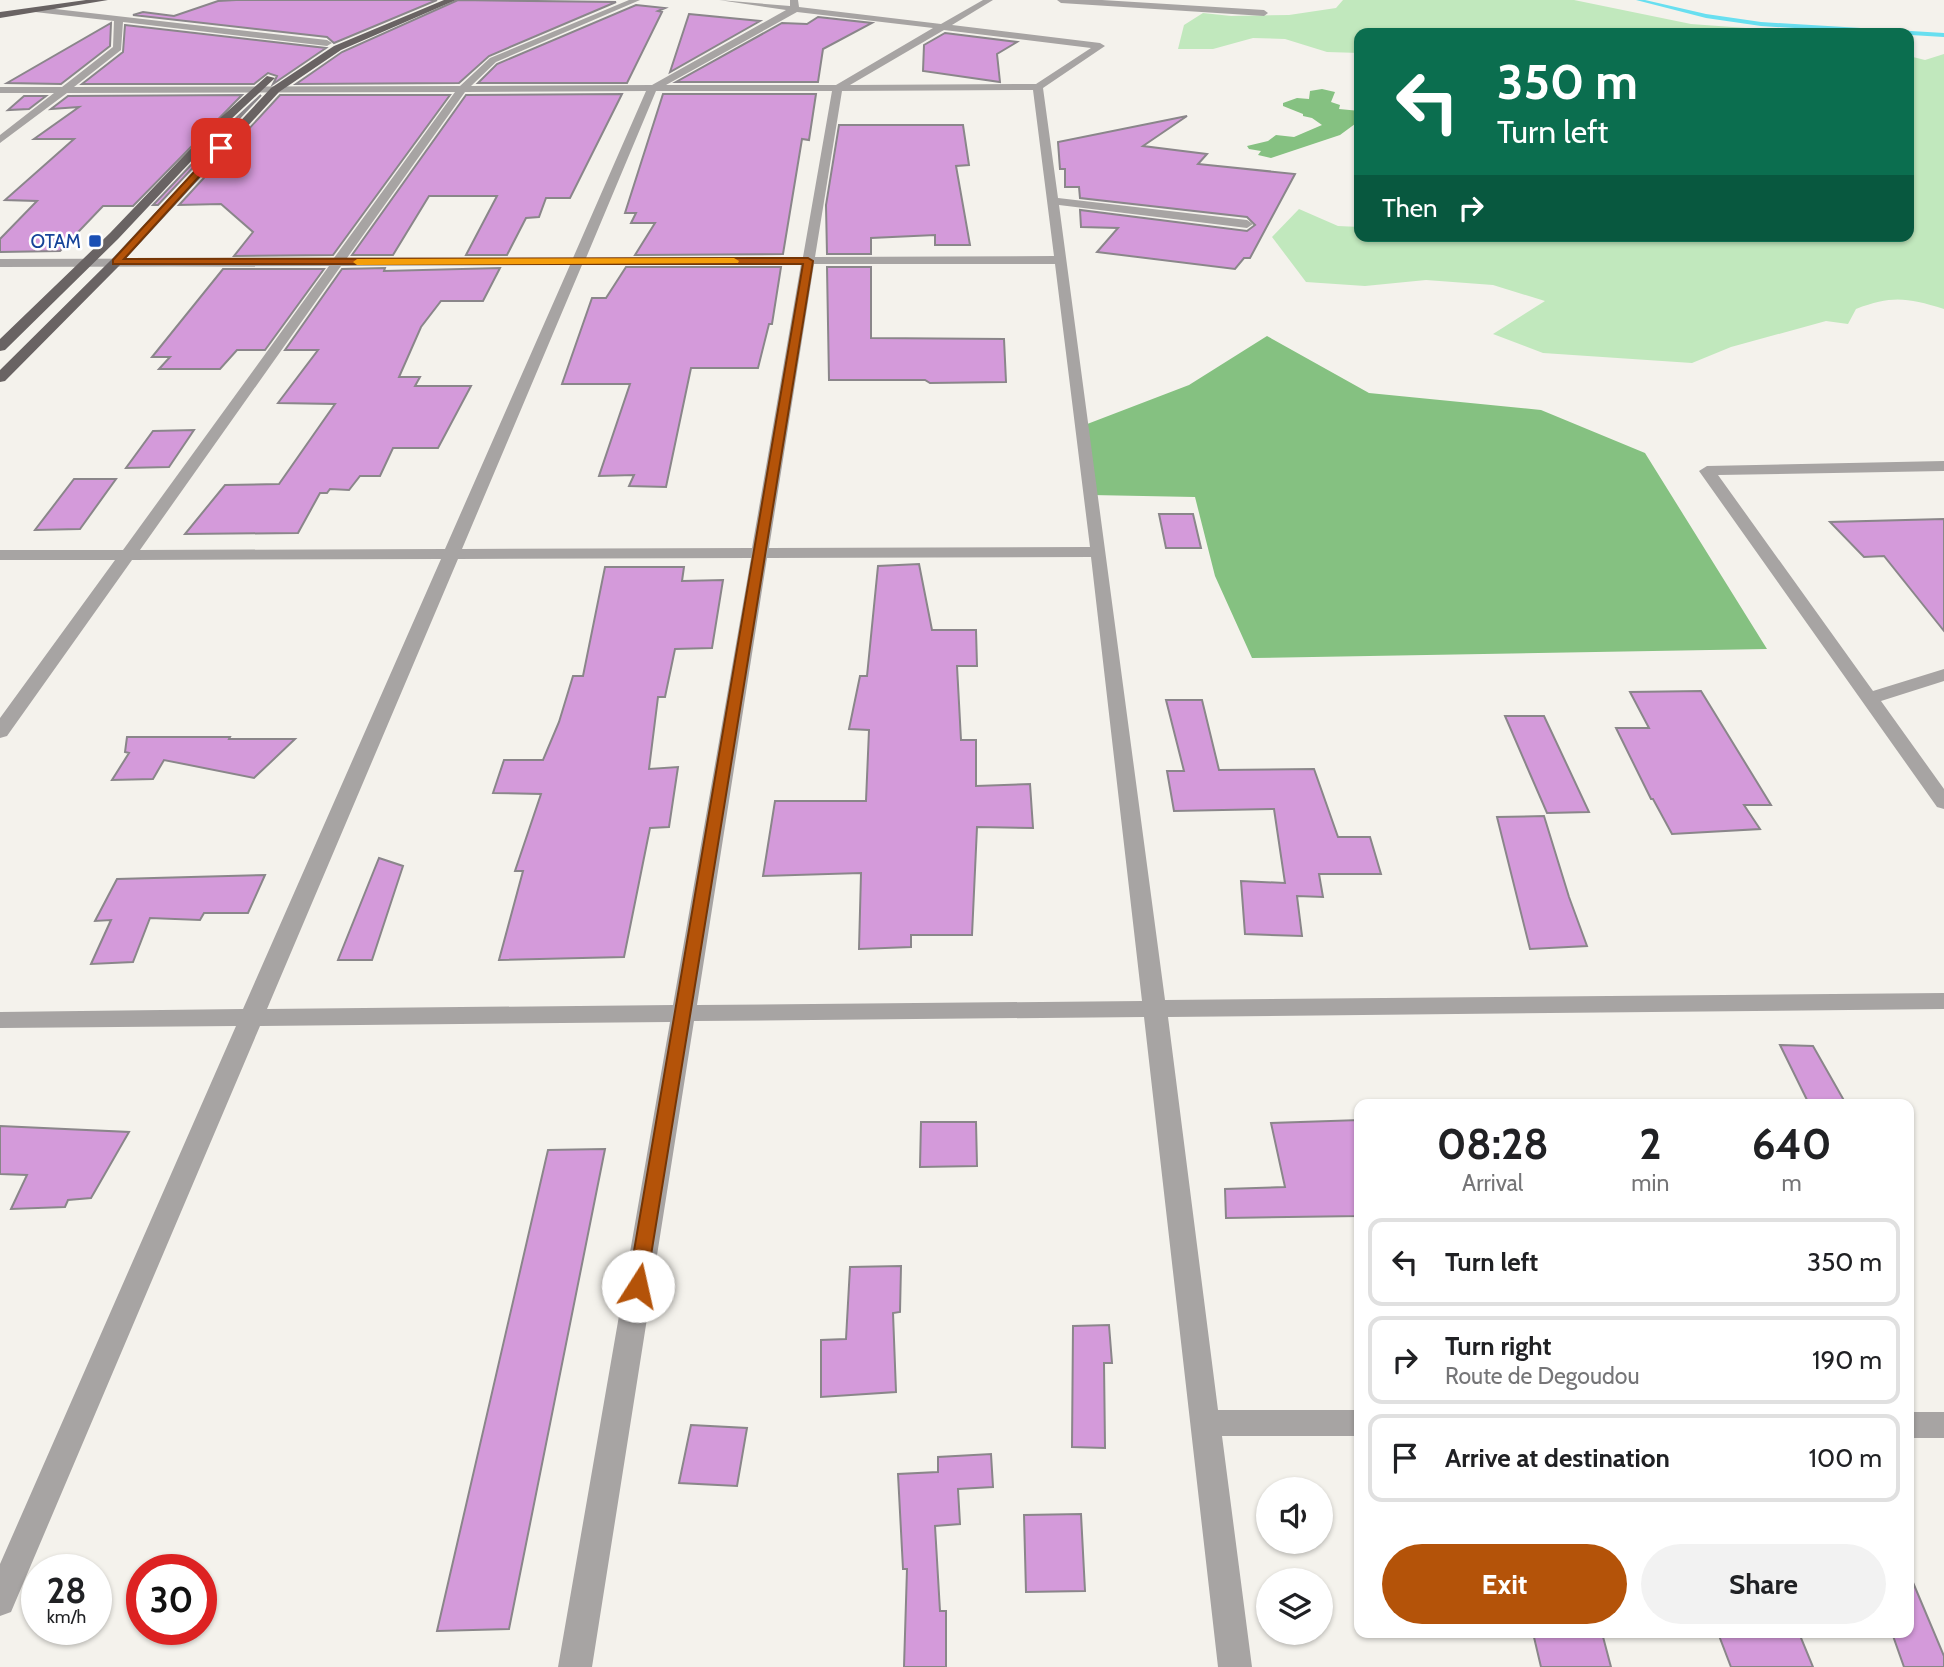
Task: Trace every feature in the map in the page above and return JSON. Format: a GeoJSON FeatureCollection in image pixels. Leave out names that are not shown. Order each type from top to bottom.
{"type":"FeatureCollection","features":[{"type":"Feature","properties":{"kind":"main road"},"geometry":{"type":"LineString","coordinates":[[0,15],[104,0]]}},
{"type":"Feature","properties":{"kind":"main road"},"geometry":{"type":"LineString","coordinates":[[297,58],[327,43],[439,0]]}},
{"type":"Feature","properties":{"kind":"main road"},"geometry":{"type":"LineString","coordinates":[[0,378],[117,262],[275,90],[307,64],[331,50],[452,0]]}},
{"type":"Feature","properties":{"kind":"main road"},"geometry":{"type":"LineString","coordinates":[[0,346],[89,262],[176,168],[278,71]]}},
{"type":"Feature","properties":{"kind":"street"},"geometry":{"type":"LineString","coordinates":[[0,732],[462,89],[493,60],[636,0]]}},
{"type":"Feature","properties":{"kind":"street"},"geometry":{"type":"LineString","coordinates":[[0,90],[1038,87],[1100,46],[942,27],[795,4],[723,0]]}},
{"type":"Feature","properties":{"kind":"street"},"geometry":{"type":"LineString","coordinates":[[837,88],[989,0]]}},
{"type":"Feature","properties":{"kind":"street"},"geometry":{"type":"LineString","coordinates":[[1061,0],[1264,13]]}},
{"type":"Feature","properties":{"kind":"street"},"geometry":{"type":"LineString","coordinates":[[0,1601],[652,89],[795,4]]}},
{"type":"Feature","properties":{"kind":"street"},"geometry":{"type":"LineString","coordinates":[[38,10],[327,43]]}},
{"type":"Feature","properties":{"kind":"street"},"geometry":{"type":"LineString","coordinates":[[0,140],[118,48],[119,18]]}},
{"type":"Feature","properties":{"kind":"street"},"geometry":{"type":"LineString","coordinates":[[1038,87],[1099,552],[1235,1667]]}},
{"type":"Feature","properties":{"kind":"street"},"geometry":{"type":"LineString","coordinates":[[575,1667],[837,88]]}},
{"type":"Feature","properties":{"kind":"street"},"geometry":{"type":"LineString","coordinates":[[1052,201],[1247,224]]}},
{"type":"Feature","properties":{"kind":"street"},"geometry":{"type":"LineString","coordinates":[[0,262],[1060,260]]}},
{"type":"Feature","properties":{"kind":"street"},"geometry":{"type":"LineString","coordinates":[[1944,466],[1707,471],[1944,803]]}},
{"type":"Feature","properties":{"kind":"street"},"geometry":{"type":"LineString","coordinates":[[0,555],[1099,552]]}},
{"type":"Feature","properties":{"kind":"street"},"geometry":{"type":"LineString","coordinates":[[1869,698],[1944,675]]}},
{"type":"Feature","properties":{"kind":"street"},"geometry":{"type":"LineString","coordinates":[[0,1020],[1944,1001]]}},
{"type":"Feature","properties":{"kind":"street"},"geometry":{"type":"LineString","coordinates":[[1205,1423],[1354,1423]]}},
{"type":"Feature","properties":{"kind":"street"},"geometry":{"type":"LineString","coordinates":[[1914,1425],[1944,1425]]}},
{"type":"Feature","properties":{"kind":"green space"},"geometry":{"type":"Polygon","coordinates":[[[1343,0],[1574,0],[1691,24],[1745,28],[1354,28],[1354,53],[1327,52],[1285,39],[1253,38],[1213,49],[1178,49],[1184,25],[1203,13],[1231,16],[1289,15],[1336,8],[1343,0]]]}},
{"type":"Feature","properties":{"kind":"green space"},"geometry":{"type":"Polygon","coordinates":[[[1944,54],[1944,309],[1910,300],[1880,302],[1856,309],[1848,324],[1826,321],[1731,347],[1692,363],[1543,353],[1493,334],[1545,301],[1493,285],[1426,280],[1365,286],[1306,282],[1272,237],[1299,209],[1338,226],[1354,227],[1354,242],[1914,242],[1914,57],[1925,60],[1944,54]]]}},
{"type":"Feature","properties":{"kind":"green space"},"geometry":{"type":"Polygon","coordinates":[[[1322,89],[1335,92],[1331,102],[1340,105],[1339,109],[1354,110],[1354,125],[1340,135],[1271,158],[1258,155],[1261,151],[1249,149],[1247,146],[1268,141],[1276,135],[1294,137],[1322,125],[1283,106],[1283,103],[1297,98],[1309,99],[1310,91],[1322,89]]]}},
{"type":"Feature","properties":{"kind":"green space"},"geometry":{"type":"Polygon","coordinates":[[[1267,336],[1369,393],[1541,410],[1645,453],[1767,649],[1252,658],[1215,576],[1195,497],[1091,495],[1082,426],[1189,385],[1267,336]]]}},
{"type":"Feature","properties":{"kind":"building"},"geometry":{"type":"Polygon","coordinates":[[[437,0],[334,43],[327,37],[133,15],[143,12],[174,16],[218,1],[437,0]]]}},
{"type":"Feature","properties":{"kind":"building"},"geometry":{"type":"Polygon","coordinates":[[[458,0],[616,2],[489,56],[459,83],[296,84],[342,52],[458,0]]]}},
{"type":"Feature","properties":{"kind":"building"},"geometry":{"type":"Polygon","coordinates":[[[636,5],[665,8],[658,11],[662,12],[627,83],[478,83],[497,64],[636,5]]]}},
{"type":"Feature","properties":{"kind":"building"},"geometry":{"type":"Polygon","coordinates":[[[689,14],[760,21],[670,72],[689,14]]]}},
{"type":"Feature","properties":{"kind":"building"},"geometry":{"type":"Polygon","coordinates":[[[818,17],[872,23],[823,49],[818,82],[676,82],[782,23],[807,24],[818,17]]]}},
{"type":"Feature","properties":{"kind":"building"},"geometry":{"type":"Polygon","coordinates":[[[111,23],[110,46],[61,84],[7,83],[111,23]]]}},
{"type":"Feature","properties":{"kind":"building"},"geometry":{"type":"Polygon","coordinates":[[[125,25],[326,48],[273,84],[277,76],[268,73],[254,84],[82,84],[123,52],[125,25]]]}},
{"type":"Feature","properties":{"kind":"building"},"geometry":{"type":"Polygon","coordinates":[[[945,33],[1017,42],[997,54],[1000,82],[923,71],[924,45],[945,33]]]}},
{"type":"Feature","properties":{"kind":"building"},"geometry":{"type":"Polygon","coordinates":[[[622,94],[570,198],[546,198],[539,217],[526,218],[507,255],[466,255],[497,196],[429,196],[393,255],[352,255],[466,95],[622,94]]]}},
{"type":"Feature","properties":{"kind":"building"},"geometry":{"type":"Polygon","coordinates":[[[663,94],[816,94],[809,140],[802,139],[783,254],[635,255],[655,223],[631,223],[636,213],[625,213],[663,94]]]}},
{"type":"Feature","properties":{"kind":"building"},"geometry":{"type":"Polygon","coordinates":[[[242,95],[133,206],[103,206],[60,251],[0,252],[0,239],[37,201],[5,200],[74,139],[34,139],[79,107],[51,109],[68,96],[242,95]]]}},
{"type":"Feature","properties":{"kind":"building"},"geometry":{"type":"Polygon","coordinates":[[[261,95],[158,205],[153,205],[230,124],[261,95]]]}},
{"type":"Feature","properties":{"kind":"building"},"geometry":{"type":"Polygon","coordinates":[[[280,95],[450,95],[333,255],[234,256],[253,232],[221,204],[179,205],[280,95]]]}},
{"type":"Feature","properties":{"kind":"building"},"geometry":{"type":"Polygon","coordinates":[[[24,96],[46,96],[29,109],[8,110],[24,96]]]}},
{"type":"Feature","properties":{"kind":"building"},"geometry":{"type":"Polygon","coordinates":[[[1187,116],[1143,146],[1207,154],[1198,164],[1295,174],[1250,258],[1244,258],[1235,269],[1097,252],[1118,228],[1081,227],[1080,210],[1247,231],[1255,225],[1247,217],[1080,198],[1079,187],[1065,187],[1065,169],[1060,169],[1058,142],[1187,116]]]}},
{"type":"Feature","properties":{"kind":"building"},"geometry":{"type":"Polygon","coordinates":[[[839,125],[963,125],[969,165],[956,166],[970,245],[935,245],[935,235],[871,238],[871,254],[827,254],[826,205],[839,125]]]}},
{"type":"Feature","properties":{"kind":"building"},"geometry":{"type":"Polygon","coordinates":[[[626,267],[781,267],[772,324],[769,324],[758,368],[691,368],[666,487],[629,486],[634,475],[599,476],[630,384],[562,384],[592,298],[606,298],[626,267]]]}},
{"type":"Feature","properties":{"kind":"building"},"geometry":{"type":"Polygon","coordinates":[[[827,267],[871,267],[871,338],[1004,339],[1006,382],[829,380],[827,267]]]}},
{"type":"Feature","properties":{"kind":"building"},"geometry":{"type":"Polygon","coordinates":[[[385,268],[384,271],[500,268],[483,301],[441,301],[421,327],[399,377],[420,377],[415,386],[471,386],[438,448],[393,448],[380,476],[360,476],[349,490],[330,489],[327,493],[320,493],[298,533],[185,534],[225,485],[279,484],[335,404],[278,403],[318,350],[285,350],[342,269],[385,268]]]}},
{"type":"Feature","properties":{"kind":"building"},"geometry":{"type":"Polygon","coordinates":[[[223,269],[324,269],[265,350],[237,350],[220,369],[159,369],[170,357],[152,357],[223,269]]]}},
{"type":"Feature","properties":{"kind":"building"},"geometry":{"type":"Polygon","coordinates":[[[194,430],[169,467],[126,468],[153,431],[194,430]]]}},
{"type":"Feature","properties":{"kind":"building"},"geometry":{"type":"Polygon","coordinates":[[[74,479],[116,479],[80,529],[35,530],[74,479]]]}},
{"type":"Feature","properties":{"kind":"building"},"geometry":{"type":"Polygon","coordinates":[[[1159,514],[1193,514],[1201,548],[1166,548],[1159,514]]]}},
{"type":"Feature","properties":{"kind":"building"},"geometry":{"type":"Polygon","coordinates":[[[1944,519],[1944,631],[1884,556],[1864,557],[1830,522],[1944,519]]]}},
{"type":"Feature","properties":{"kind":"building"},"geometry":{"type":"Polygon","coordinates":[[[919,564],[932,630],[976,630],[977,666],[957,666],[961,740],[976,740],[976,786],[1030,784],[1033,828],[977,827],[972,935],[911,935],[911,947],[859,949],[861,873],[763,876],[775,801],[866,801],[869,730],[849,729],[860,676],[867,676],[878,566],[919,564]]]}},
{"type":"Feature","properties":{"kind":"building"},"geometry":{"type":"Polygon","coordinates":[[[605,567],[684,567],[682,581],[723,580],[712,648],[675,649],[665,697],[658,697],[649,769],[678,767],[669,827],[650,828],[624,957],[499,960],[523,871],[515,871],[541,794],[493,793],[504,760],[543,760],[559,722],[573,676],[583,676],[605,567]]]}},
{"type":"Feature","properties":{"kind":"building"},"geometry":{"type":"Polygon","coordinates":[[[1701,691],[1771,805],[1744,805],[1760,829],[1672,834],[1651,799],[1616,728],[1649,728],[1630,692],[1701,691]]]}},
{"type":"Feature","properties":{"kind":"building"},"geometry":{"type":"Polygon","coordinates":[[[1166,700],[1202,700],[1219,770],[1314,769],[1338,837],[1370,837],[1381,874],[1319,874],[1323,897],[1297,896],[1302,936],[1245,934],[1241,881],[1285,883],[1274,809],[1174,811],[1167,771],[1184,771],[1166,700]]]}},
{"type":"Feature","properties":{"kind":"building"},"geometry":{"type":"Polygon","coordinates":[[[1505,716],[1544,716],[1589,812],[1547,813],[1505,716]]]}},
{"type":"Feature","properties":{"kind":"building"},"geometry":{"type":"Polygon","coordinates":[[[127,737],[295,739],[254,778],[164,760],[153,779],[112,780],[129,753],[125,752],[127,737]]]}},
{"type":"Feature","properties":{"kind":"building"},"geometry":{"type":"Polygon","coordinates":[[[1544,816],[1587,946],[1530,949],[1497,817],[1544,816]]]}},
{"type":"Feature","properties":{"kind":"building"},"geometry":{"type":"Polygon","coordinates":[[[379,858],[403,866],[372,960],[338,960],[379,858]]]}},
{"type":"Feature","properties":{"kind":"building"},"geometry":{"type":"Polygon","coordinates":[[[265,875],[248,913],[204,913],[200,920],[150,918],[133,962],[91,964],[111,920],[95,921],[117,879],[265,875]]]}},
{"type":"Feature","properties":{"kind":"building"},"geometry":{"type":"Polygon","coordinates":[[[1780,1045],[1813,1046],[1843,1099],[1807,1099],[1780,1045]]]}},
{"type":"Feature","properties":{"kind":"building"},"geometry":{"type":"Polygon","coordinates":[[[1354,1120],[1354,1216],[1226,1218],[1225,1189],[1285,1187],[1271,1123],[1354,1120]]]}},
{"type":"Feature","properties":{"kind":"building"},"geometry":{"type":"Polygon","coordinates":[[[921,1122],[976,1122],[977,1166],[920,1167],[921,1122]]]}},
{"type":"Feature","properties":{"kind":"building"},"geometry":{"type":"Polygon","coordinates":[[[0,1126],[129,1132],[91,1198],[68,1200],[65,1207],[11,1209],[27,1175],[0,1174],[0,1126]]]}},
{"type":"Feature","properties":{"kind":"building"},"geometry":{"type":"Polygon","coordinates":[[[605,1149],[509,1629],[437,1631],[548,1150],[605,1149]]]}},
{"type":"Feature","properties":{"kind":"building"},"geometry":{"type":"Polygon","coordinates":[[[901,1266],[900,1312],[893,1313],[896,1392],[821,1397],[821,1340],[846,1339],[850,1267],[901,1266]]]}},
{"type":"Feature","properties":{"kind":"building"},"geometry":{"type":"Polygon","coordinates":[[[1109,1325],[1112,1363],[1104,1363],[1105,1448],[1072,1447],[1073,1326],[1109,1325]]]}},
{"type":"Feature","properties":{"kind":"building"},"geometry":{"type":"Polygon","coordinates":[[[691,1425],[747,1428],[737,1486],[679,1483],[691,1425]]]}},
{"type":"Feature","properties":{"kind":"building"},"geometry":{"type":"Polygon","coordinates":[[[991,1454],[993,1487],[958,1489],[960,1524],[935,1526],[940,1611],[946,1611],[946,1667],[904,1667],[907,1569],[903,1569],[898,1474],[938,1472],[938,1457],[991,1454]]]}},
{"type":"Feature","properties":{"kind":"building"},"geometry":{"type":"Polygon","coordinates":[[[1081,1514],[1085,1591],[1026,1592],[1024,1515],[1081,1514]]]}},
{"type":"Feature","properties":{"kind":"building"},"geometry":{"type":"Polygon","coordinates":[[[1914,1585],[1944,1656],[1944,1667],[1904,1667],[1894,1638],[1914,1638],[1914,1585]]]}},
{"type":"Feature","properties":{"kind":"building"},"geometry":{"type":"Polygon","coordinates":[[[1534,1638],[1603,1638],[1611,1667],[1541,1667],[1534,1638]]]}},
{"type":"Feature","properties":{"kind":"building"},"geometry":{"type":"Polygon","coordinates":[[[1720,1638],[1801,1638],[1813,1667],[1731,1667],[1720,1638]]]}},
{"type":"Feature","properties":{"kind":"waterway"},"geometry":{"type":"LineString","coordinates":[[1639,0],[1706,16],[1761,24],[1828,28]]}},
{"type":"Feature","properties":{"kind":"waterway"},"geometry":{"type":"LineString","coordinates":[[1914,33],[1944,35]]}},
{"type":"Feature","properties":{"kind":"slow traffic"},"geometry":{"type":"LineString","coordinates":[[357,262],[734,261]]}},
{"type":"Feature","properties":{"kind":"place","name":"OTAM"},"geometry":{"type":"Point","coordinates":[95,241]}},
{"type":"Feature","properties":{"kind":"route"},"geometry":{"type":"LineString","coordinates":[[221,148],[117,262],[808,261],[638,1286]]}}]}
